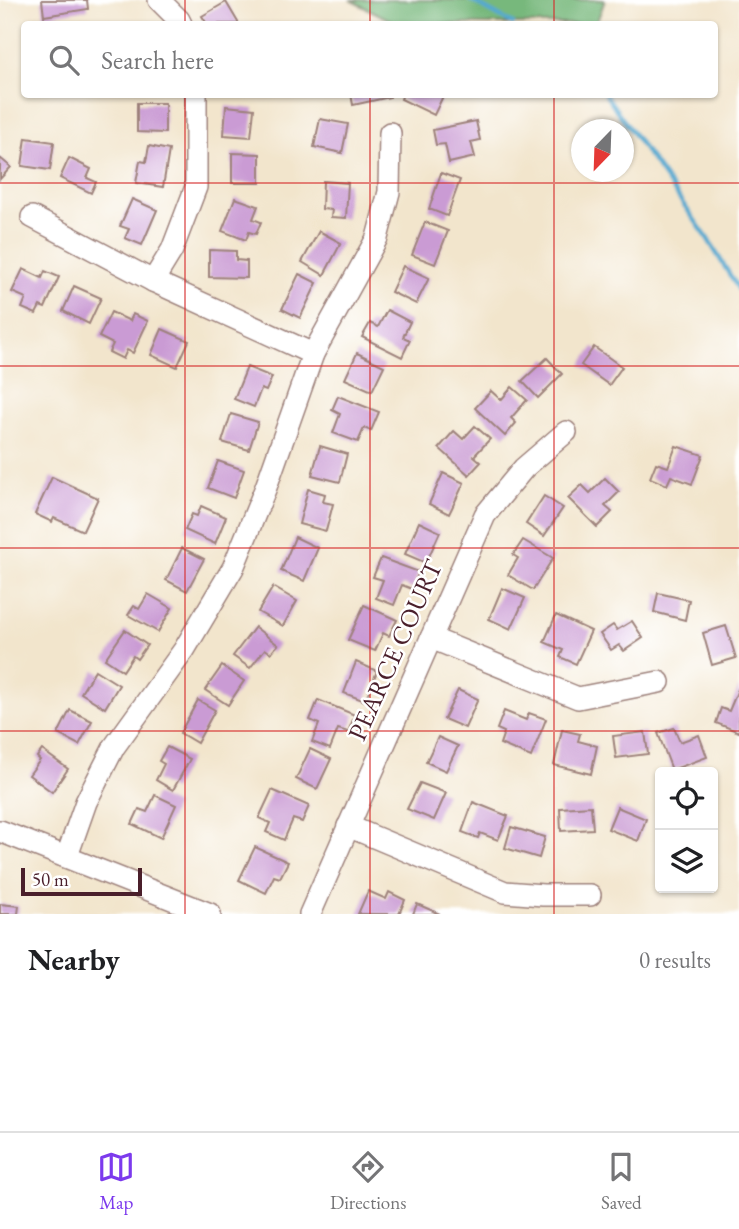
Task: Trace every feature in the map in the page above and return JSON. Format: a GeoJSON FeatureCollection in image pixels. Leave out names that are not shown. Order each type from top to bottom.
{"type":"FeatureCollection","features":[{"type":"Feature","properties":{"kind":"street"},"geometry":{"type":"LineString","coordinates":[[159,0],[180,21]]}},
{"type":"Feature","properties":{"kind":"street"},"geometry":{"type":"LineString","coordinates":[[153,281],[172,250],[195,187],[197,98]]}},
{"type":"Feature","properties":{"kind":"street"},"geometry":{"type":"LineString","coordinates":[[66,856],[86,802],[114,747],[184,650],[233,568],[266,487],[313,354],[377,238],[389,192],[390,133]]}},
{"type":"Feature","properties":{"kind":"street"},"geometry":{"type":"LineString","coordinates":[[32,217],[153,281],[313,354]]}},
{"type":"Feature","properties":{"kind":"street","name":"PEARCE COURT"},"geometry":{"type":"LineString","coordinates":[[310,914],[485,515],[524,468],[566,432]]}},
{"type":"Feature","properties":{"kind":"street"},"geometry":{"type":"LineString","coordinates":[[431,638],[578,698],[659,682]]}},
{"type":"Feature","properties":{"kind":"street"},"geometry":{"type":"LineString","coordinates":[[348,826],[505,892],[590,895]]}},
{"type":"Feature","properties":{"kind":"street"},"geometry":{"type":"LineString","coordinates":[[0,831],[210,914]]}},
{"type":"Feature","properties":{"kind":"green space"},"geometry":{"type":"Polygon","coordinates":[[[350,0],[605,0],[597,21],[392,21],[350,0]]]}},
{"type":"Feature","properties":{"kind":"building"},"geometry":{"type":"Polygon","coordinates":[[[42,0],[87,0],[88,9],[44,16],[42,0]]]}},
{"type":"Feature","properties":{"kind":"building"},"geometry":{"type":"Polygon","coordinates":[[[226,2],[237,21],[205,21],[202,16],[226,2]]]}},
{"type":"Feature","properties":{"kind":"building"},"geometry":{"type":"Polygon","coordinates":[[[352,98],[385,98],[353,105],[352,98]]]}},
{"type":"Feature","properties":{"kind":"building"},"geometry":{"type":"Polygon","coordinates":[[[401,98],[442,98],[434,115],[401,98]]]}},
{"type":"Feature","properties":{"kind":"building"},"geometry":{"type":"Polygon","coordinates":[[[137,103],[165,103],[165,133],[137,132],[137,103]]]}},
{"type":"Feature","properties":{"kind":"building"},"geometry":{"type":"Polygon","coordinates":[[[226,106],[254,109],[251,137],[224,135],[226,106]]]}},
{"type":"Feature","properties":{"kind":"building"},"geometry":{"type":"Polygon","coordinates":[[[320,119],[348,124],[342,153],[314,147],[320,119]]]}},
{"type":"Feature","properties":{"kind":"building"},"geometry":{"type":"Polygon","coordinates":[[[476,121],[480,140],[471,142],[475,157],[449,163],[445,144],[436,145],[433,130],[476,121]]]}},
{"type":"Feature","properties":{"kind":"building"},"geometry":{"type":"Polygon","coordinates":[[[26,138],[54,142],[50,170],[22,166],[26,138]]]}},
{"type":"Feature","properties":{"kind":"building"},"geometry":{"type":"Polygon","coordinates":[[[149,146],[169,150],[163,187],[136,183],[140,161],[146,162],[149,146]]]}},
{"type":"Feature","properties":{"kind":"building"},"geometry":{"type":"Polygon","coordinates":[[[232,153],[260,154],[260,183],[232,183],[232,153]]]}},
{"type":"Feature","properties":{"kind":"building"},"geometry":{"type":"Polygon","coordinates":[[[0,158],[11,167],[0,179],[0,158]]]}},
{"type":"Feature","properties":{"kind":"building"},"geometry":{"type":"Polygon","coordinates":[[[69,158],[91,169],[87,178],[96,182],[91,193],[60,178],[69,158]]]}},
{"type":"Feature","properties":{"kind":"building"},"geometry":{"type":"Polygon","coordinates":[[[441,173],[460,180],[447,216],[429,209],[441,173]]]}},
{"type":"Feature","properties":{"kind":"building"},"geometry":{"type":"Polygon","coordinates":[[[323,181],[348,183],[346,218],[331,217],[332,210],[322,209],[323,181]]]}},
{"type":"Feature","properties":{"kind":"building"},"geometry":{"type":"Polygon","coordinates":[[[235,198],[258,206],[253,219],[261,222],[256,234],[249,232],[246,240],[222,231],[235,198]]]}},
{"type":"Feature","properties":{"kind":"building"},"geometry":{"type":"Polygon","coordinates":[[[132,199],[157,210],[142,245],[125,238],[129,229],[120,226],[132,199]]]}},
{"type":"Feature","properties":{"kind":"building"},"geometry":{"type":"Polygon","coordinates":[[[425,222],[448,231],[435,264],[412,255],[425,222]]]}},
{"type":"Feature","properties":{"kind":"building"},"geometry":{"type":"Polygon","coordinates":[[[319,231],[341,243],[324,275],[302,262],[319,231]]]}},
{"type":"Feature","properties":{"kind":"building"},"geometry":{"type":"Polygon","coordinates":[[[209,250],[236,251],[236,260],[247,261],[247,278],[209,277],[209,250]]]}},
{"type":"Feature","properties":{"kind":"building"},"geometry":{"type":"Polygon","coordinates":[[[403,266],[429,278],[416,304],[391,292],[403,266]]]}},
{"type":"Feature","properties":{"kind":"building"},"geometry":{"type":"Polygon","coordinates":[[[23,269],[42,278],[45,271],[59,277],[45,308],[40,306],[36,314],[22,308],[26,298],[12,292],[23,269]]]}},
{"type":"Feature","properties":{"kind":"building"},"geometry":{"type":"Polygon","coordinates":[[[299,274],[317,283],[300,318],[282,309],[299,274]]]}},
{"type":"Feature","properties":{"kind":"building"},"geometry":{"type":"Polygon","coordinates":[[[74,286],[101,298],[89,324],[63,311],[74,286]]]}},
{"type":"Feature","properties":{"kind":"building"},"geometry":{"type":"Polygon","coordinates":[[[387,310],[410,322],[403,337],[410,340],[402,357],[362,337],[370,323],[378,327],[387,310]]]}},
{"type":"Feature","properties":{"kind":"building"},"geometry":{"type":"Polygon","coordinates":[[[111,312],[130,321],[133,314],[148,321],[133,353],[127,350],[123,359],[109,352],[113,344],[99,337],[111,312]]]}},
{"type":"Feature","properties":{"kind":"building"},"geometry":{"type":"Polygon","coordinates":[[[162,329],[189,341],[177,367],[151,355],[162,329]]]}},
{"type":"Feature","properties":{"kind":"building"},"geometry":{"type":"Polygon","coordinates":[[[594,347],[622,367],[609,385],[581,365],[594,347]]]}},
{"type":"Feature","properties":{"kind":"building"},"geometry":{"type":"Polygon","coordinates":[[[357,353],[384,366],[372,391],[345,379],[357,353]]]}},
{"type":"Feature","properties":{"kind":"building"},"geometry":{"type":"Polygon","coordinates":[[[547,358],[562,374],[538,398],[522,381],[547,358]]]}},
{"type":"Feature","properties":{"kind":"building"},"geometry":{"type":"Polygon","coordinates":[[[247,367],[272,377],[266,391],[261,389],[254,407],[234,399],[247,367]]]}},
{"type":"Feature","properties":{"kind":"building"},"geometry":{"type":"Polygon","coordinates":[[[512,387],[527,400],[511,418],[516,423],[505,436],[475,408],[491,391],[501,400],[512,387]]]}},
{"type":"Feature","properties":{"kind":"building"},"geometry":{"type":"Polygon","coordinates":[[[338,396],[379,412],[371,431],[364,428],[358,442],[333,433],[340,414],[332,410],[338,396]]]}},
{"type":"Feature","properties":{"kind":"building"},"geometry":{"type":"Polygon","coordinates":[[[231,414],[258,422],[249,450],[222,442],[231,414]]]}},
{"type":"Feature","properties":{"kind":"building"},"geometry":{"type":"Polygon","coordinates":[[[475,426],[490,439],[474,456],[481,462],[469,475],[439,448],[454,431],[463,439],[475,426]]]}},
{"type":"Feature","properties":{"kind":"building"},"geometry":{"type":"Polygon","coordinates":[[[320,446],[347,454],[340,482],[312,475],[320,446]]]}},
{"type":"Feature","properties":{"kind":"building"},"geometry":{"type":"Polygon","coordinates":[[[676,446],[703,455],[692,484],[671,476],[667,485],[650,478],[656,463],[668,467],[676,446]]]}},
{"type":"Feature","properties":{"kind":"building"},"geometry":{"type":"Polygon","coordinates":[[[218,461],[244,470],[234,498],[208,488],[218,461]]]}},
{"type":"Feature","properties":{"kind":"building"},"geometry":{"type":"Polygon","coordinates":[[[443,473],[464,483],[449,514],[429,504],[443,473]]]}},
{"type":"Feature","properties":{"kind":"building"},"geometry":{"type":"Polygon","coordinates":[[[52,477],[98,498],[83,531],[54,518],[52,522],[35,514],[52,477]]]}},
{"type":"Feature","properties":{"kind":"building"},"geometry":{"type":"Polygon","coordinates":[[[605,478],[619,492],[605,506],[612,512],[597,527],[568,498],[582,485],[590,493],[605,478]]]}},
{"type":"Feature","properties":{"kind":"building"},"geometry":{"type":"Polygon","coordinates":[[[308,489],[325,494],[323,502],[333,504],[326,531],[299,524],[308,489]]]}},
{"type":"Feature","properties":{"kind":"building"},"geometry":{"type":"Polygon","coordinates":[[[544,496],[563,508],[544,536],[526,524],[544,496]]]}},
{"type":"Feature","properties":{"kind":"building"},"geometry":{"type":"Polygon","coordinates":[[[201,506],[226,517],[215,544],[185,530],[192,514],[197,516],[201,506]]]}},
{"type":"Feature","properties":{"kind":"building"},"geometry":{"type":"Polygon","coordinates":[[[419,522],[440,532],[426,563],[405,554],[419,522]]]}},
{"type":"Feature","properties":{"kind":"building"},"geometry":{"type":"Polygon","coordinates":[[[295,537],[318,548],[304,581],[281,571],[295,537]]]}},
{"type":"Feature","properties":{"kind":"building"},"geometry":{"type":"Polygon","coordinates":[[[523,540],[553,558],[533,590],[508,575],[518,558],[513,555],[523,540]]]}},
{"type":"Feature","properties":{"kind":"building"},"geometry":{"type":"Polygon","coordinates":[[[182,548],[204,559],[187,591],[166,580],[182,548]]]}},
{"type":"Feature","properties":{"kind":"building"},"geometry":{"type":"Polygon","coordinates":[[[381,558],[419,572],[412,589],[402,585],[394,605],[376,598],[383,580],[373,577],[381,558]]]}},
{"type":"Feature","properties":{"kind":"building"},"geometry":{"type":"Polygon","coordinates":[[[273,587],[297,601],[283,626],[258,612],[273,587]]]}},
{"type":"Feature","properties":{"kind":"building"},"geometry":{"type":"Polygon","coordinates":[[[502,588],[525,598],[511,629],[489,619],[502,588]]]}},
{"type":"Feature","properties":{"kind":"building"},"geometry":{"type":"Polygon","coordinates":[[[658,593],[689,600],[685,620],[654,612],[658,593]]]}},
{"type":"Feature","properties":{"kind":"building"},"geometry":{"type":"Polygon","coordinates":[[[148,594],[172,608],[158,632],[128,615],[134,606],[139,609],[148,594]]]}},
{"type":"Feature","properties":{"kind":"building"},"geometry":{"type":"Polygon","coordinates":[[[364,605],[397,620],[389,636],[383,633],[375,651],[348,640],[364,605]]]}},
{"type":"Feature","properties":{"kind":"building"},"geometry":{"type":"Polygon","coordinates":[[[556,615],[591,631],[576,664],[560,657],[563,650],[544,642],[556,615]]]}},
{"type":"Feature","properties":{"kind":"building"},"geometry":{"type":"Polygon","coordinates":[[[632,621],[643,638],[624,651],[619,645],[611,650],[600,634],[613,625],[617,630],[632,621]]]}},
{"type":"Feature","properties":{"kind":"building"},"geometry":{"type":"Polygon","coordinates":[[[726,626],[736,658],[712,665],[703,633],[726,626]]]}},
{"type":"Feature","properties":{"kind":"building"},"geometry":{"type":"Polygon","coordinates":[[[255,627],[278,645],[271,653],[265,649],[250,668],[233,656],[255,627]]]}},
{"type":"Feature","properties":{"kind":"building"},"geometry":{"type":"Polygon","coordinates":[[[125,630],[147,645],[137,659],[133,656],[123,671],[105,659],[125,630]]]}},
{"type":"Feature","properties":{"kind":"building"},"geometry":{"type":"Polygon","coordinates":[[[356,662],[377,671],[365,701],[344,693],[356,662]]]}},
{"type":"Feature","properties":{"kind":"building"},"geometry":{"type":"Polygon","coordinates":[[[222,666],[244,681],[228,705],[205,690],[222,666]]]}},
{"type":"Feature","properties":{"kind":"building"},"geometry":{"type":"Polygon","coordinates":[[[95,670],[119,685],[105,708],[81,693],[95,670]]]}},
{"type":"Feature","properties":{"kind":"building"},"geometry":{"type":"Polygon","coordinates":[[[739,687],[739,732],[716,723],[721,708],[729,711],[739,687]]]}},
{"type":"Feature","properties":{"kind":"building"},"geometry":{"type":"Polygon","coordinates":[[[458,690],[478,699],[465,728],[444,719],[458,690]]]}},
{"type":"Feature","properties":{"kind":"building"},"geometry":{"type":"Polygon","coordinates":[[[198,700],[215,710],[197,743],[180,733],[198,700]]]}},
{"type":"Feature","properties":{"kind":"building"},"geometry":{"type":"Polygon","coordinates":[[[318,700],[355,715],[348,732],[338,729],[330,749],[312,742],[319,724],[310,720],[318,700]]]}},
{"type":"Feature","properties":{"kind":"building"},"geometry":{"type":"Polygon","coordinates":[[[70,710],[92,721],[79,745],[58,734],[70,710]]]}},
{"type":"Feature","properties":{"kind":"building"},"geometry":{"type":"Polygon","coordinates":[[[504,711],[526,720],[529,713],[546,719],[531,757],[500,744],[504,732],[497,729],[504,711]]]}},
{"type":"Feature","properties":{"kind":"building"},"geometry":{"type":"Polygon","coordinates":[[[674,728],[680,742],[699,735],[707,757],[680,767],[671,767],[658,733],[674,728]]]}},
{"type":"Feature","properties":{"kind":"building"},"geometry":{"type":"Polygon","coordinates":[[[562,730],[580,734],[578,741],[597,746],[591,774],[554,765],[562,730]]]}},
{"type":"Feature","properties":{"kind":"building"},"geometry":{"type":"Polygon","coordinates":[[[645,732],[648,754],[616,758],[613,736],[645,732]]]}},
{"type":"Feature","properties":{"kind":"building"},"geometry":{"type":"Polygon","coordinates":[[[438,737],[458,746],[446,771],[426,762],[438,737]]]}},
{"type":"Feature","properties":{"kind":"building"},"geometry":{"type":"Polygon","coordinates":[[[167,747],[190,759],[173,790],[156,780],[164,764],[159,761],[167,747]]]}},
{"type":"Feature","properties":{"kind":"building"},"geometry":{"type":"Polygon","coordinates":[[[310,749],[331,759],[317,789],[296,779],[310,749]]]}},
{"type":"Feature","properties":{"kind":"building"},"geometry":{"type":"Polygon","coordinates":[[[42,750],[68,769],[52,792],[29,775],[40,760],[37,757],[42,750]]]}},
{"type":"Feature","properties":{"kind":"building"},"geometry":{"type":"Polygon","coordinates":[[[420,783],[446,793],[434,820],[407,809],[420,783]]]}},
{"type":"Feature","properties":{"kind":"building"},"geometry":{"type":"Polygon","coordinates":[[[272,790],[309,806],[302,822],[293,819],[284,840],[266,832],[270,823],[259,818],[272,790]]]}},
{"type":"Feature","properties":{"kind":"building"},"geometry":{"type":"Polygon","coordinates":[[[155,795],[176,805],[161,838],[132,824],[139,809],[147,812],[155,795]]]}},
{"type":"Feature","properties":{"kind":"building"},"geometry":{"type":"Polygon","coordinates":[[[473,802],[508,816],[498,840],[480,833],[478,838],[462,832],[473,802]]]}},
{"type":"Feature","properties":{"kind":"building"},"geometry":{"type":"Polygon","coordinates":[[[591,806],[593,829],[561,831],[560,808],[591,806]]]}},
{"type":"Feature","properties":{"kind":"building"},"geometry":{"type":"Polygon","coordinates":[[[617,807],[646,819],[638,841],[608,829],[617,807]]]}},
{"type":"Feature","properties":{"kind":"building"},"geometry":{"type":"Polygon","coordinates":[[[511,827],[545,837],[539,858],[505,848],[511,827]]]}},
{"type":"Feature","properties":{"kind":"building"},"geometry":{"type":"Polygon","coordinates":[[[255,847],[288,862],[280,878],[274,876],[266,893],[239,880],[255,847]]]}},
{"type":"Feature","properties":{"kind":"building"},"geometry":{"type":"Polygon","coordinates":[[[368,891],[386,899],[389,892],[405,900],[399,914],[358,914],[368,891]]]}},
{"type":"Feature","properties":{"kind":"building"},"geometry":{"type":"Polygon","coordinates":[[[0,904],[19,906],[18,914],[0,914],[0,904]]]}},
{"type":"Feature","properties":{"kind":"building"},"geometry":{"type":"Polygon","coordinates":[[[417,904],[440,914],[413,914],[417,904]]]}},
{"type":"Feature","properties":{"kind":"waterway"},"geometry":{"type":"LineString","coordinates":[[470,0],[508,21]]}},
{"type":"Feature","properties":{"kind":"waterway"},"geometry":{"type":"LineString","coordinates":[[608,98],[706,236],[739,290]]}}]}
